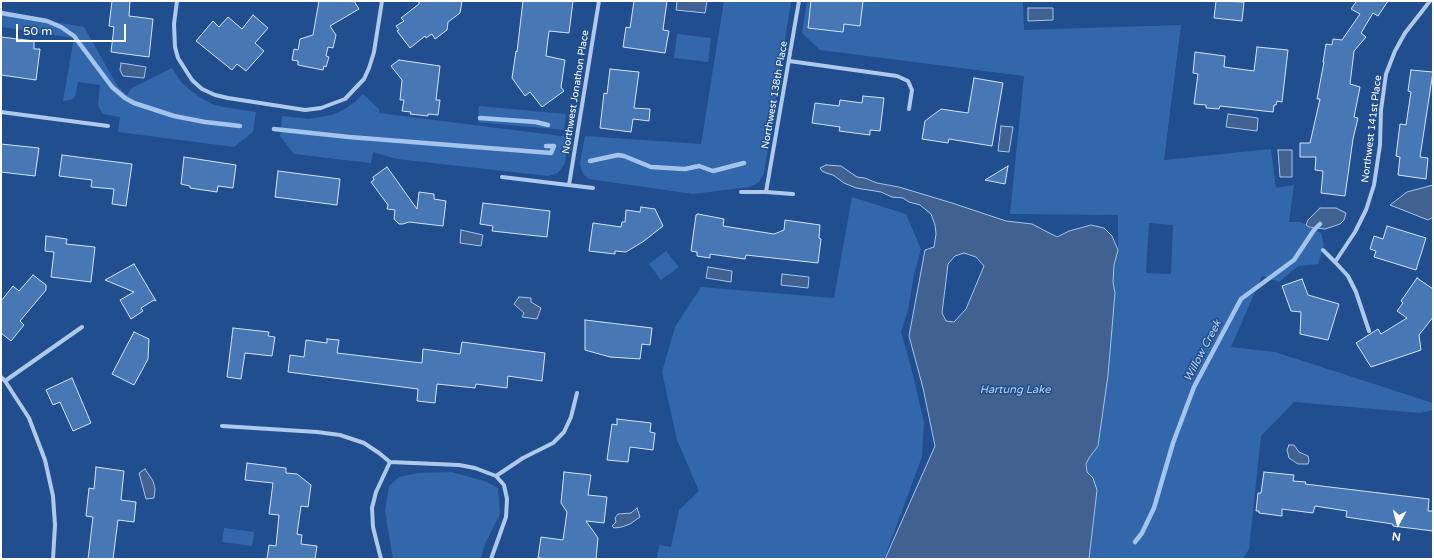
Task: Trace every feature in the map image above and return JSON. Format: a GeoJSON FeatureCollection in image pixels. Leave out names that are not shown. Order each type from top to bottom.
{"type":"FeatureCollection","features":[{"type":"Feature","properties":{"kind":"street"},"geometry":{"type":"LineString","coordinates":[[177,1],[174,24],[175,47],[178,58],[192,80],[202,89],[215,95],[235,100],[305,110],[321,108],[345,99],[364,79],[374,52],[382,1]]}},
{"type":"Feature","properties":{"kind":"street","name":"Northwest Jonathon Place"},"geometry":{"type":"LineString","coordinates":[[569,185],[599,1]]}},
{"type":"Feature","properties":{"kind":"street","name":"Northwest 138th Place"},"geometry":{"type":"LineString","coordinates":[[766,192],[799,1]]}},
{"type":"Feature","properties":{"kind":"street","name":"Northwest 141st Place"},"geometry":{"type":"LineString","coordinates":[[1335,262],[1355,232],[1366,210],[1374,185],[1380,145],[1381,110],[1386,74],[1405,33],[1430,1]]}},
{"type":"Feature","properties":{"kind":"street"},"geometry":{"type":"LineString","coordinates":[[789,61],[897,76],[908,81],[912,90],[909,109]]}},
{"type":"Feature","properties":{"kind":"street"},"geometry":{"type":"LineString","coordinates":[[1,112],[108,126]]}},
{"type":"Feature","properties":{"kind":"street"},"geometry":{"type":"LineString","coordinates":[[502,177],[593,188]]}},
{"type":"Feature","properties":{"kind":"street"},"geometry":{"type":"LineString","coordinates":[[741,192],[792,194]]}},
{"type":"Feature","properties":{"kind":"street"},"geometry":{"type":"LineString","coordinates":[[1323,250],[1348,276],[1356,292],[1369,331]]}},
{"type":"Feature","properties":{"kind":"street"},"geometry":{"type":"LineString","coordinates":[[5,381],[82,327]]}},
{"type":"Feature","properties":{"kind":"street"},"geometry":{"type":"LineString","coordinates":[[1,377],[29,418],[46,460],[53,496],[55,525],[53,559]]}},
{"type":"Feature","properties":{"kind":"street"},"geometry":{"type":"LineString","coordinates":[[496,476],[523,458],[553,443],[564,432],[571,417],[577,393]]}},
{"type":"Feature","properties":{"kind":"street"},"geometry":{"type":"LineString","coordinates":[[222,426],[317,432],[340,436],[364,443],[390,462],[459,465],[476,468],[496,476],[504,485],[507,499],[506,517],[491,559]]}},
{"type":"Feature","properties":{"kind":"street"},"geometry":{"type":"LineString","coordinates":[[380,559],[373,527],[372,508],[376,492],[390,462]]}},
{"type":"Feature","properties":{"kind":"shaded area"},"geometry":{"type":"Polygon","coordinates":[[[724,1],[791,2],[764,173],[759,182],[749,187],[693,194],[589,179],[584,175],[580,163],[585,136],[701,144],[724,1]]]}},
{"type":"Feature","properties":{"kind":"shaded area"},"geometry":{"type":"Polygon","coordinates":[[[807,1],[1023,1],[1024,30],[1181,25],[1164,160],[1271,149],[1276,188],[1294,185],[1289,222],[1301,222],[1321,233],[1324,245],[1318,264],[1298,266],[1279,282],[1262,276],[1231,347],[1275,352],[1433,403],[1433,410],[1420,413],[1294,402],[1261,436],[1249,549],[1243,559],[1089,559],[1097,490],[1093,478],[1087,472],[1086,464],[1098,446],[1115,294],[1113,282],[1114,265],[1118,250],[1118,215],[1010,214],[1024,76],[820,50],[802,33],[807,1]],[[1149,223],[1146,273],[1171,274],[1173,225],[1149,223]]]}},
{"type":"Feature","properties":{"kind":"shaded area"},"geometry":{"type":"Polygon","coordinates":[[[1,13],[84,27],[118,87],[127,95],[132,88],[172,68],[182,83],[201,98],[212,104],[256,112],[253,132],[234,147],[118,132],[120,117],[103,114],[99,108],[100,85],[78,82],[74,98],[63,101],[74,38],[1,27],[1,13]]]}},
{"type":"Feature","properties":{"kind":"shaded area"},"geometry":{"type":"Polygon","coordinates":[[[677,34],[711,38],[708,62],[674,58],[677,34]]]}},
{"type":"Feature","properties":{"kind":"shaded area"},"geometry":{"type":"Polygon","coordinates":[[[363,94],[379,109],[379,113],[569,137],[565,163],[558,173],[548,176],[397,159],[373,152],[371,163],[294,154],[280,136],[282,116],[309,119],[332,115],[355,102],[363,94]]]}},
{"type":"Feature","properties":{"kind":"shaded area"},"geometry":{"type":"Polygon","coordinates":[[[479,106],[566,114],[564,130],[478,122],[479,106]]]}},
{"type":"Feature","properties":{"kind":"shaded area"},"geometry":{"type":"Polygon","coordinates":[[[852,197],[906,214],[921,249],[914,275],[908,310],[901,332],[924,422],[922,457],[884,559],[657,559],[659,545],[671,547],[679,510],[699,491],[677,440],[662,372],[675,327],[701,287],[834,298],[852,197]]]}},
{"type":"Feature","properties":{"kind":"shaded area"},"geometry":{"type":"Polygon","coordinates":[[[666,251],[679,267],[661,280],[649,264],[666,251]]]}},
{"type":"Feature","properties":{"kind":"shaded area"},"geometry":{"type":"Polygon","coordinates":[[[452,472],[487,482],[498,488],[500,514],[485,544],[481,559],[393,559],[385,511],[389,486],[399,477],[418,473],[452,472]]]}},
{"type":"Feature","properties":{"kind":"shaded area"},"geometry":{"type":"Polygon","coordinates":[[[224,528],[254,532],[252,546],[222,542],[224,528]]]}},
{"type":"Feature","properties":{"kind":"water"},"geometry":{"type":"Polygon","coordinates":[[[677,1],[707,1],[705,13],[676,10],[677,1]]]}},
{"type":"Feature","properties":{"kind":"water"},"geometry":{"type":"Polygon","coordinates":[[[1028,8],[1053,8],[1053,20],[1028,21],[1028,8]]]}},
{"type":"Feature","properties":{"kind":"water"},"geometry":{"type":"Polygon","coordinates":[[[121,63],[146,67],[144,78],[123,76],[120,70],[121,63]]]}},
{"type":"Feature","properties":{"kind":"water"},"geometry":{"type":"Polygon","coordinates":[[[1228,114],[1258,118],[1257,131],[1226,127],[1228,114]]]}},
{"type":"Feature","properties":{"kind":"water"},"geometry":{"type":"Polygon","coordinates":[[[1001,126],[1013,127],[1009,152],[998,151],[1001,126]]]}},
{"type":"Feature","properties":{"kind":"water"},"geometry":{"type":"Polygon","coordinates":[[[1278,150],[1292,150],[1292,177],[1280,177],[1278,150]]]}},
{"type":"Feature","properties":{"kind":"water","name":"Hartung Lake"},"geometry":{"type":"Polygon","coordinates":[[[826,165],[841,166],[857,177],[865,178],[877,183],[899,187],[1006,221],[1032,224],[1057,237],[1069,231],[1091,225],[1104,228],[1112,236],[1118,250],[1114,265],[1113,282],[1115,293],[1108,375],[1098,446],[1086,464],[1087,472],[1093,478],[1097,490],[1089,559],[885,559],[935,446],[923,388],[909,336],[925,250],[934,247],[936,234],[935,225],[931,214],[920,205],[909,202],[903,198],[892,197],[881,192],[856,188],[844,183],[833,175],[822,171],[820,168],[826,165]],[[964,253],[955,256],[948,264],[942,313],[946,321],[954,322],[966,309],[984,266],[976,257],[964,253]]]}},
{"type":"Feature","properties":{"kind":"water"},"geometry":{"type":"Polygon","coordinates":[[[1433,185],[1433,217],[1428,220],[1390,205],[1407,192],[1433,185]]]}},
{"type":"Feature","properties":{"kind":"water"},"geometry":{"type":"Polygon","coordinates":[[[1320,208],[1336,208],[1346,213],[1344,220],[1340,224],[1325,229],[1309,227],[1306,225],[1308,220],[1320,208]]]}},
{"type":"Feature","properties":{"kind":"water"},"geometry":{"type":"Polygon","coordinates":[[[461,230],[483,235],[481,246],[460,243],[461,230]]]}},
{"type":"Feature","properties":{"kind":"water"},"geometry":{"type":"Polygon","coordinates":[[[708,267],[732,271],[731,282],[706,278],[708,267]]]}},
{"type":"Feature","properties":{"kind":"water"},"geometry":{"type":"Polygon","coordinates":[[[782,274],[809,277],[808,288],[781,285],[782,274]]]}},
{"type":"Feature","properties":{"kind":"water"},"geometry":{"type":"Polygon","coordinates":[[[519,297],[531,298],[531,302],[541,308],[537,319],[522,317],[524,313],[514,304],[519,297]]]}},
{"type":"Feature","properties":{"kind":"water"},"geometry":{"type":"Polygon","coordinates":[[[1289,445],[1294,445],[1299,452],[1308,456],[1308,464],[1298,464],[1289,458],[1287,450],[1289,445]]]}},
{"type":"Feature","properties":{"kind":"water"},"geometry":{"type":"Polygon","coordinates":[[[145,469],[153,481],[155,489],[154,498],[146,499],[139,473],[145,469]]]}},
{"type":"Feature","properties":{"kind":"water"},"geometry":{"type":"Polygon","coordinates":[[[637,508],[640,517],[630,524],[622,527],[614,528],[612,526],[616,522],[615,518],[618,514],[631,513],[637,508]]]}},
{"type":"Feature","properties":{"kind":"building"},"geometry":{"type":"Polygon","coordinates":[[[112,1],[130,1],[129,16],[153,19],[149,57],[111,52],[114,27],[109,26],[112,1]]]}},
{"type":"Feature","properties":{"kind":"building"},"geometry":{"type":"Polygon","coordinates":[[[319,1],[354,1],[359,9],[330,26],[336,35],[333,48],[328,47],[326,56],[329,57],[326,67],[324,66],[323,70],[298,65],[298,61],[292,60],[294,49],[298,50],[300,39],[313,35],[319,1]]]}},
{"type":"Feature","properties":{"kind":"building"},"geometry":{"type":"Polygon","coordinates":[[[419,1],[462,1],[460,13],[448,22],[447,30],[435,39],[432,34],[426,38],[425,36],[410,48],[397,31],[399,30],[396,26],[404,21],[401,18],[419,4],[419,1]]]}},
{"type":"Feature","properties":{"kind":"building"},"geometry":{"type":"Polygon","coordinates":[[[523,1],[573,1],[569,33],[549,31],[546,56],[565,60],[561,87],[564,91],[542,107],[530,92],[525,96],[512,78],[516,51],[517,52],[523,1]]]}},
{"type":"Feature","properties":{"kind":"building"},"geometry":{"type":"Polygon","coordinates":[[[634,1],[667,1],[663,30],[669,31],[665,53],[623,47],[626,27],[630,28],[634,1]]]}},
{"type":"Feature","properties":{"kind":"building"},"geometry":{"type":"Polygon","coordinates":[[[811,1],[863,1],[860,26],[844,24],[843,32],[808,28],[811,1]]]}},
{"type":"Feature","properties":{"kind":"building"},"geometry":{"type":"Polygon","coordinates":[[[1216,1],[1244,2],[1242,21],[1214,18],[1216,1]]]}},
{"type":"Feature","properties":{"kind":"building"},"geometry":{"type":"Polygon","coordinates":[[[1355,1],[1388,1],[1378,16],[1373,13],[1361,33],[1366,37],[1354,51],[1350,84],[1360,87],[1354,117],[1358,118],[1353,139],[1345,196],[1321,193],[1323,171],[1315,170],[1316,157],[1300,157],[1300,143],[1310,143],[1320,99],[1317,99],[1326,44],[1332,45],[1333,39],[1342,40],[1360,14],[1351,9],[1356,2],[1355,1]]]}},
{"type":"Feature","properties":{"kind":"building"},"geometry":{"type":"Polygon","coordinates":[[[253,15],[268,28],[255,43],[264,51],[246,71],[237,64],[232,70],[196,41],[213,21],[219,27],[228,17],[242,29],[253,15]]]}},
{"type":"Feature","properties":{"kind":"building"},"geometry":{"type":"Polygon","coordinates":[[[1,37],[34,41],[34,49],[40,49],[36,80],[1,75],[1,37]]]}},
{"type":"Feature","properties":{"kind":"building"},"geometry":{"type":"Polygon","coordinates":[[[1257,47],[1288,50],[1282,102],[1277,101],[1276,105],[1274,105],[1273,112],[1220,106],[1219,109],[1206,108],[1206,105],[1194,104],[1198,74],[1193,73],[1195,52],[1225,56],[1224,67],[1254,71],[1257,47]]]}},
{"type":"Feature","properties":{"kind":"building"},"geometry":{"type":"Polygon","coordinates":[[[399,60],[440,66],[436,100],[440,100],[438,115],[428,114],[428,116],[410,114],[411,112],[402,111],[404,100],[400,100],[402,80],[391,66],[399,60]]]}},
{"type":"Feature","properties":{"kind":"building"},"geometry":{"type":"Polygon","coordinates":[[[610,69],[639,72],[634,108],[650,109],[649,121],[633,119],[631,132],[600,128],[604,93],[607,94],[610,69]]]}},
{"type":"Feature","properties":{"kind":"building"},"geometry":{"type":"Polygon","coordinates":[[[1411,70],[1433,72],[1420,157],[1428,158],[1426,179],[1398,175],[1400,157],[1396,156],[1400,124],[1406,125],[1411,92],[1408,91],[1411,70]]]}},
{"type":"Feature","properties":{"kind":"building"},"geometry":{"type":"Polygon","coordinates":[[[974,78],[1003,83],[992,146],[949,139],[948,143],[922,139],[925,121],[941,109],[968,113],[974,78]]]}},
{"type":"Feature","properties":{"kind":"building"},"geometry":{"type":"Polygon","coordinates":[[[863,96],[884,98],[880,131],[870,130],[870,135],[839,131],[840,127],[812,123],[815,103],[839,106],[840,100],[862,103],[863,96]]]}},
{"type":"Feature","properties":{"kind":"building"},"geometry":{"type":"Polygon","coordinates":[[[1,144],[39,148],[35,176],[1,172],[1,144]]]}},
{"type":"Feature","properties":{"kind":"building"},"geometry":{"type":"Polygon","coordinates":[[[62,155],[132,164],[126,206],[112,204],[114,189],[91,187],[92,180],[59,176],[62,155]]]}},
{"type":"Feature","properties":{"kind":"building"},"geometry":{"type":"Polygon","coordinates":[[[184,157],[236,165],[233,188],[218,186],[217,192],[190,188],[190,186],[181,184],[184,157]]]}},
{"type":"Feature","properties":{"kind":"building"},"geometry":{"type":"Polygon","coordinates":[[[1008,166],[1005,184],[985,180],[1008,166]]]}},
{"type":"Feature","properties":{"kind":"building"},"geometry":{"type":"Polygon","coordinates":[[[387,167],[417,209],[419,192],[434,194],[434,199],[446,201],[443,226],[409,222],[399,224],[394,219],[395,210],[387,209],[388,205],[371,182],[374,180],[373,177],[387,167]]]}},
{"type":"Feature","properties":{"kind":"building"},"geometry":{"type":"Polygon","coordinates":[[[278,171],[340,179],[337,205],[275,197],[278,171]]]}},
{"type":"Feature","properties":{"kind":"building"},"geometry":{"type":"Polygon","coordinates":[[[483,203],[550,211],[547,237],[492,231],[493,226],[480,224],[483,203]]]}},
{"type":"Feature","properties":{"kind":"building"},"geometry":{"type":"Polygon","coordinates":[[[641,207],[655,209],[663,226],[644,241],[626,252],[615,251],[615,254],[589,251],[593,223],[621,227],[622,222],[625,222],[626,210],[640,212],[641,207]]]}},
{"type":"Feature","properties":{"kind":"building"},"geometry":{"type":"Polygon","coordinates":[[[698,214],[724,219],[723,226],[774,234],[784,230],[785,220],[820,225],[819,238],[821,239],[818,263],[746,255],[745,259],[710,254],[710,258],[697,256],[697,252],[691,251],[696,215],[698,214]]]}},
{"type":"Feature","properties":{"kind":"building"},"geometry":{"type":"Polygon","coordinates":[[[1387,226],[1426,238],[1416,270],[1374,257],[1376,251],[1370,249],[1374,236],[1383,239],[1387,226]]]}},
{"type":"Feature","properties":{"kind":"building"},"geometry":{"type":"Polygon","coordinates":[[[46,236],[67,239],[66,244],[95,247],[91,282],[51,277],[54,252],[45,251],[46,236]]]}},
{"type":"Feature","properties":{"kind":"building"},"geometry":{"type":"Polygon","coordinates":[[[134,264],[156,301],[154,300],[141,308],[143,311],[131,319],[120,300],[134,292],[105,280],[134,264]]]}},
{"type":"Feature","properties":{"kind":"building"},"geometry":{"type":"Polygon","coordinates":[[[33,275],[46,285],[46,290],[20,321],[24,325],[11,341],[1,333],[1,301],[13,286],[19,291],[33,275]]]}},
{"type":"Feature","properties":{"kind":"building"},"geometry":{"type":"Polygon","coordinates":[[[1417,278],[1433,289],[1433,317],[1419,335],[1421,350],[1371,367],[1356,343],[1378,329],[1381,334],[1407,318],[1397,311],[1403,303],[1401,301],[1417,278]]]}},
{"type":"Feature","properties":{"kind":"building"},"geometry":{"type":"Polygon","coordinates":[[[1302,279],[1308,295],[1339,304],[1328,340],[1300,334],[1301,312],[1291,311],[1282,286],[1302,279]]]}},
{"type":"Feature","properties":{"kind":"building"},"geometry":{"type":"Polygon","coordinates":[[[585,320],[652,328],[650,345],[642,344],[640,359],[610,357],[585,350],[585,320]]]}},
{"type":"Feature","properties":{"kind":"building"},"geometry":{"type":"Polygon","coordinates":[[[233,328],[269,332],[268,336],[275,337],[272,356],[245,353],[241,379],[227,377],[233,328]]]}},
{"type":"Feature","properties":{"kind":"building"},"geometry":{"type":"Polygon","coordinates":[[[134,332],[149,339],[148,359],[134,385],[112,374],[134,332]]]}},
{"type":"Feature","properties":{"kind":"building"},"geometry":{"type":"Polygon","coordinates":[[[327,339],[339,340],[337,353],[422,363],[423,349],[460,354],[462,342],[545,353],[542,381],[508,376],[507,388],[476,384],[475,388],[437,384],[435,403],[417,401],[418,389],[288,372],[290,355],[304,357],[306,340],[327,343],[327,339]]]}},
{"type":"Feature","properties":{"kind":"building"},"geometry":{"type":"Polygon","coordinates":[[[72,378],[91,423],[73,431],[60,402],[53,405],[46,390],[72,378]]]}},
{"type":"Feature","properties":{"kind":"building"},"geometry":{"type":"Polygon","coordinates":[[[617,419],[651,423],[650,432],[655,433],[653,450],[630,447],[628,462],[607,460],[612,424],[617,425],[617,419]]]}},
{"type":"Feature","properties":{"kind":"building"},"geometry":{"type":"Polygon","coordinates":[[[247,463],[286,468],[286,473],[297,474],[311,485],[308,507],[301,506],[297,534],[302,535],[301,544],[317,546],[315,559],[267,559],[269,545],[276,546],[279,515],[269,514],[273,483],[245,480],[247,463]]]}},
{"type":"Feature","properties":{"kind":"building"},"geometry":{"type":"Polygon","coordinates":[[[96,467],[124,471],[121,500],[136,502],[134,522],[118,520],[113,559],[88,559],[93,517],[86,516],[89,488],[94,489],[96,467]]]}},
{"type":"Feature","properties":{"kind":"building"},"geometry":{"type":"Polygon","coordinates":[[[564,472],[591,475],[588,495],[607,497],[604,523],[586,521],[598,538],[596,559],[538,558],[541,537],[563,540],[567,512],[561,503],[564,472]]]}},
{"type":"Feature","properties":{"kind":"building"},"geometry":{"type":"Polygon","coordinates":[[[1264,472],[1294,475],[1293,481],[1306,482],[1305,484],[1429,499],[1428,511],[1433,511],[1433,531],[1393,526],[1393,524],[1346,517],[1347,511],[1315,506],[1313,513],[1282,509],[1282,516],[1259,513],[1259,511],[1256,511],[1258,493],[1261,493],[1264,472]]]}},
{"type":"Feature","properties":{"kind":"waterway"},"geometry":{"type":"LineString","coordinates":[[1,13],[47,21],[61,27],[74,36],[112,87],[125,98],[134,103],[174,116],[205,122],[240,126]]}},
{"type":"Feature","properties":{"kind":"waterway"},"geometry":{"type":"LineString","coordinates":[[480,118],[536,122],[548,125]]}},
{"type":"Feature","properties":{"kind":"waterway"},"geometry":{"type":"LineString","coordinates":[[274,129],[349,137],[551,153],[554,146],[546,146]]}},
{"type":"Feature","properties":{"kind":"waterway"},"geometry":{"type":"LineString","coordinates":[[590,161],[618,155],[651,167],[685,169],[699,166],[713,171],[744,163]]}},
{"type":"Feature","properties":{"kind":"waterway","name":"Willow Creek"},"geometry":{"type":"LineString","coordinates":[[1135,542],[1142,533],[1154,508],[1173,443],[1194,387],[1241,299],[1294,260],[1314,230],[1320,224]]}}]}
